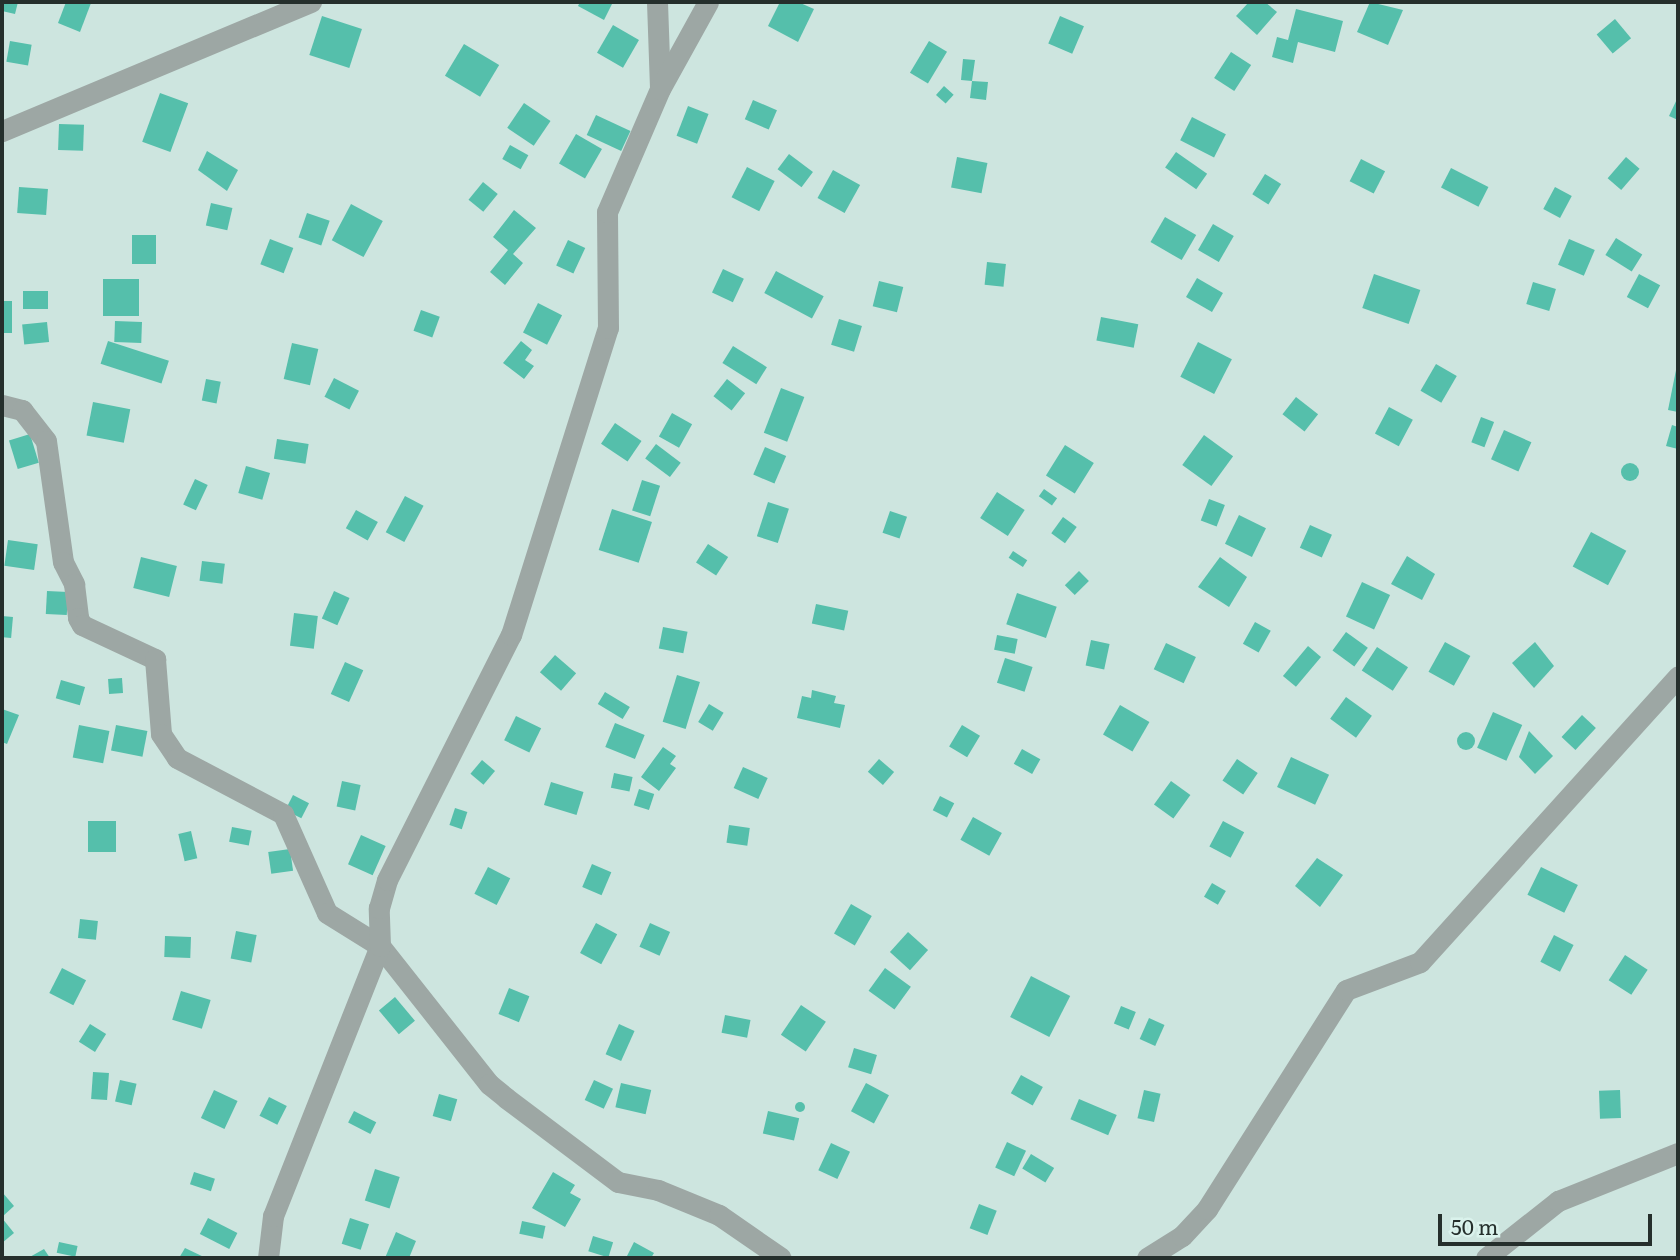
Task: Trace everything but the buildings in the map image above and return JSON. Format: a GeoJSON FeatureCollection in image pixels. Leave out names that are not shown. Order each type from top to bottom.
{"type":"FeatureCollection","features":[{"type":"Feature","properties":{"kind":"street"},"geometry":{"type":"LineString","coordinates":[[2,131],[311,2]]}},
{"type":"Feature","properties":{"kind":"street"},"geometry":{"type":"LineString","coordinates":[[657,2],[660,89]]}},
{"type":"Feature","properties":{"kind":"street"},"geometry":{"type":"LineString","coordinates":[[268,1258],[273,1216],[380,946],[379,908],[387,880],[511,635],[608,328],[607,212],[660,89],[708,2]]}},
{"type":"Feature","properties":{"kind":"street"},"geometry":{"type":"LineString","coordinates":[[2,405],[22,410],[46,440],[63,562],[74,584],[82,625],[155,659],[162,734],[167,746],[189,767],[283,814],[327,913],[380,946],[489,1084],[618,1182],[658,1190],[719,1215],[781,1258]]}},
{"type":"Feature","properties":{"kind":"street"},"geometry":{"type":"LineString","coordinates":[[1147,1258],[1182,1236],[1208,1209],[1346,990],[1420,962],[1678,676]]}},
{"type":"Feature","properties":{"kind":"street"},"geometry":{"type":"LineString","coordinates":[[1486,1258],[1558,1201],[1678,1153]]}}]}
